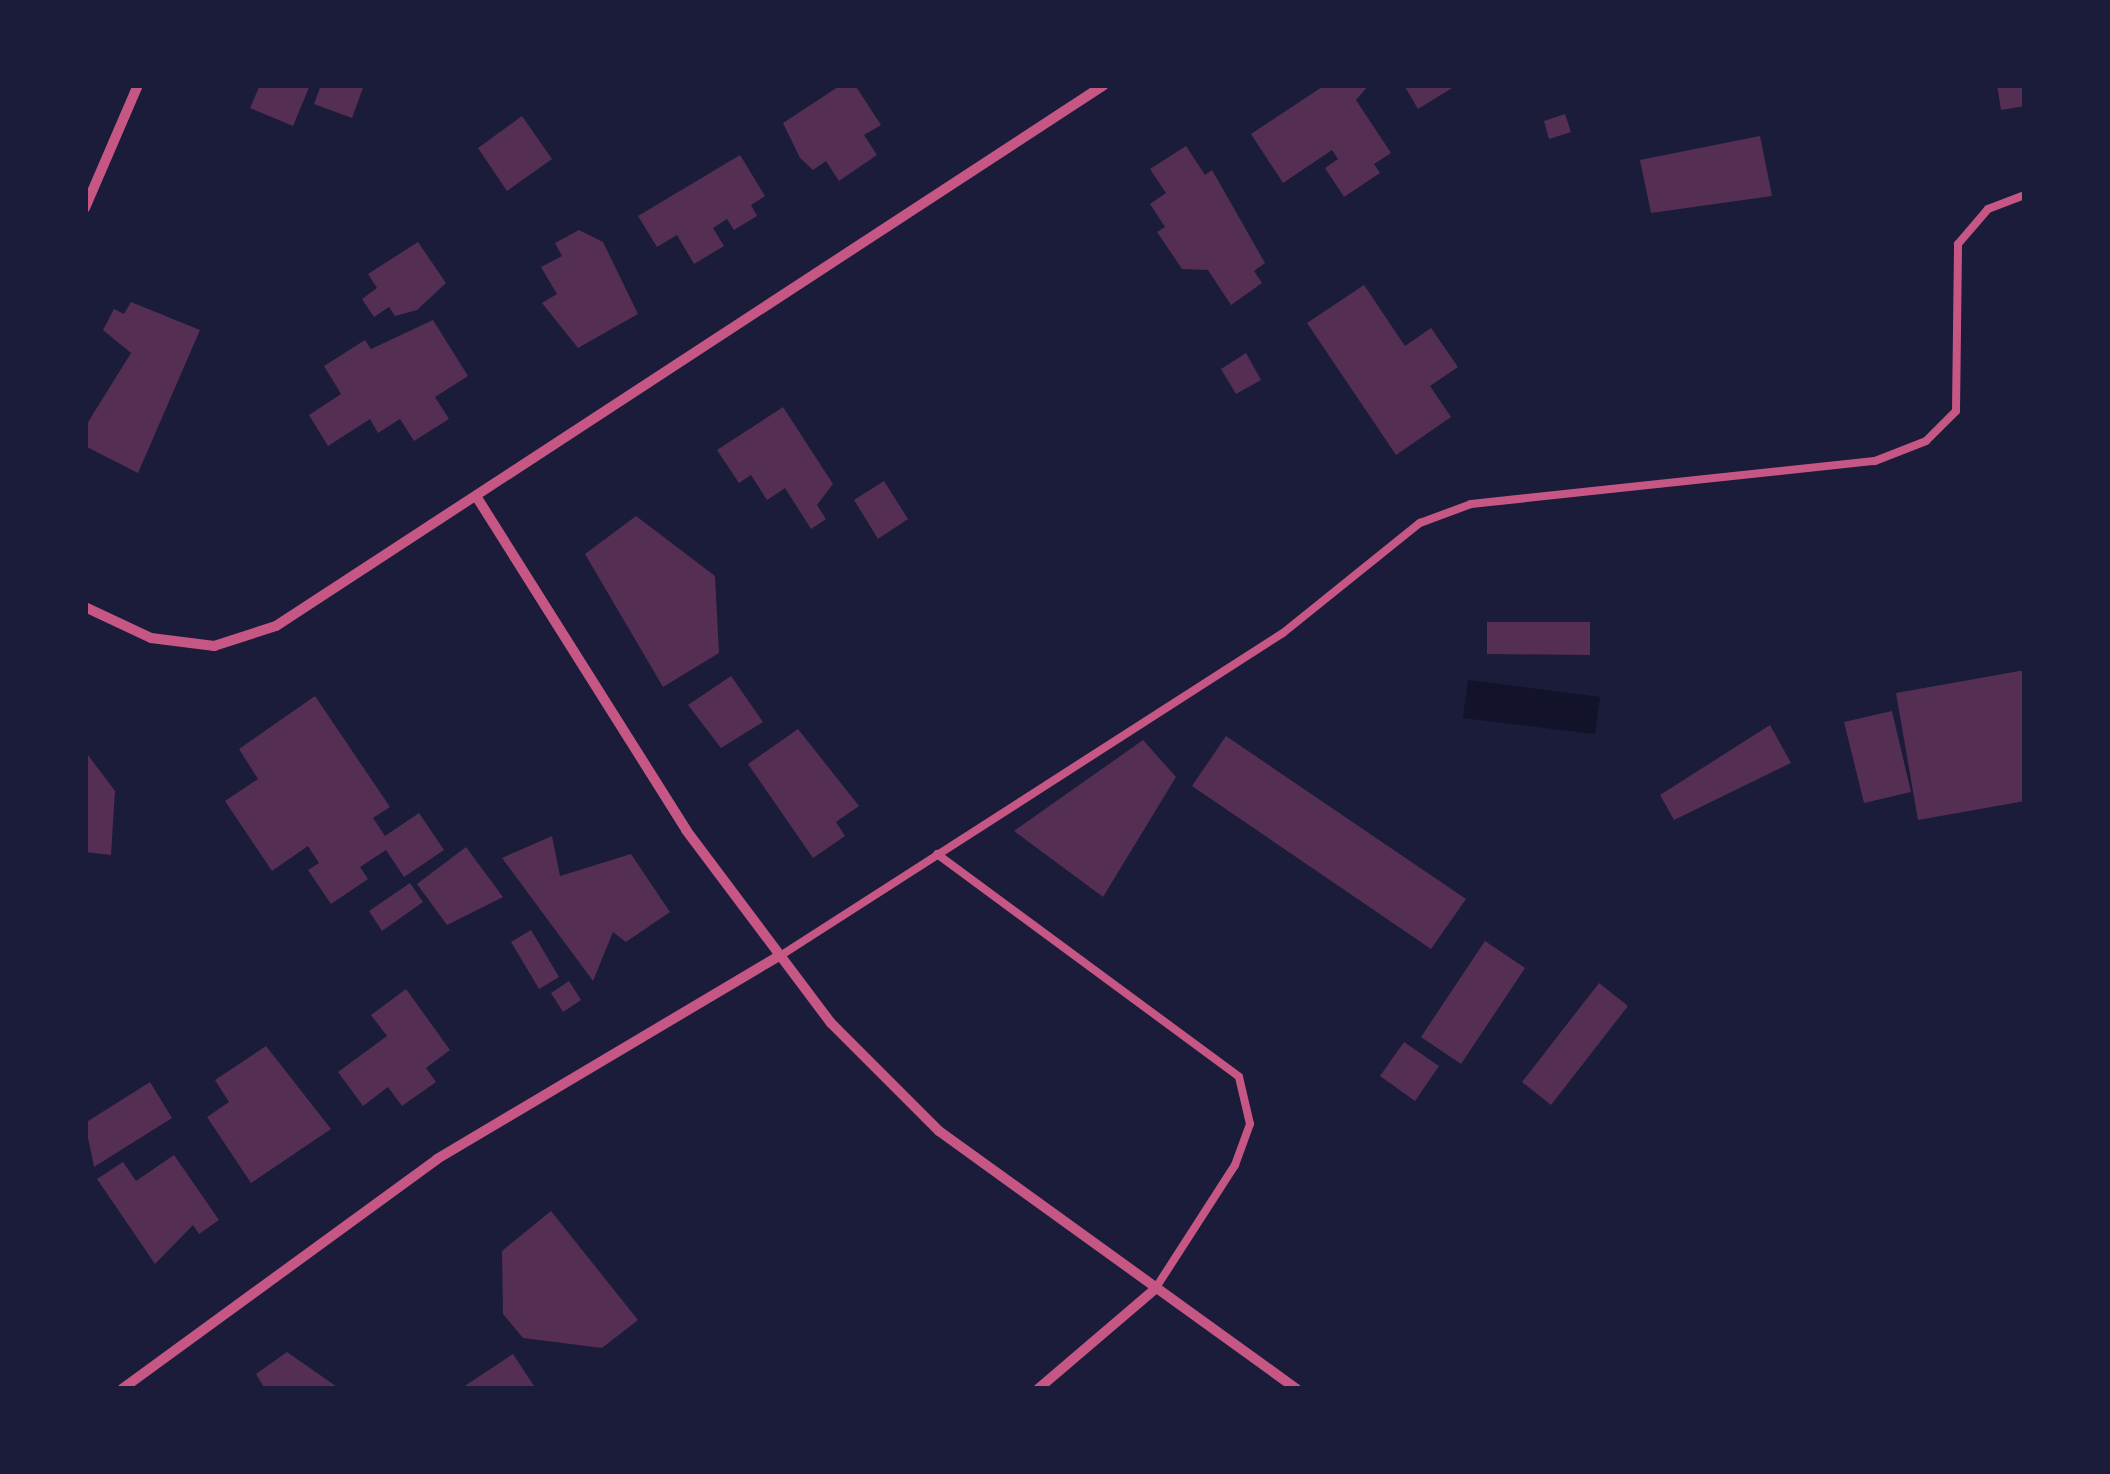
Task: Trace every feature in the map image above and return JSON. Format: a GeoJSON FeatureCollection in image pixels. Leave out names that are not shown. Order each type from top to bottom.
{"type":"FeatureCollection","features":[{"type":"Feature","properties":{"kind":"street"},"geometry":{"type":"LineString","coordinates":[[85,208],[138,85]]}},
{"type":"Feature","properties":{"kind":"street"},"geometry":{"type":"LineString","coordinates":[[85,607],[151,638],[214,646],[276,626],[1104,85]]}},
{"type":"Feature","properties":{"kind":"street"},"geometry":{"type":"LineString","coordinates":[[476,496],[776,958],[940,1131],[1297,1389]]}},
{"type":"Feature","properties":{"kind":"street"},"geometry":{"type":"LineString","coordinates":[[122,1389],[436,1159],[776,958]]}},
{"type":"Feature","properties":{"kind":"street"},"geometry":{"type":"LineString","coordinates":[[1038,1389],[1155,1289]]}},
{"type":"Feature","properties":{"kind":"lane"},"geometry":{"type":"LineString","coordinates":[[776,958],[1283,633],[1420,523],[1471,504],[1874,461],[1926,441],[1956,411],[1958,244],[1988,209],[2025,195]]}},
{"type":"Feature","properties":{"kind":"lane"},"geometry":{"type":"LineString","coordinates":[[938,854],[1239,1077],[1250,1124],[1235,1165],[1155,1289]]}},
{"type":"Feature","properties":{"kind":"shaded area"},"geometry":{"type":"Polygon","coordinates":[[[1468,680],[1600,697],[1595,734],[1463,718],[1468,680]]]}},
{"type":"Feature","properties":{"kind":"building"},"geometry":{"type":"Polygon","coordinates":[[[260,85],[310,85],[293,126],[250,108],[260,85]]]}},
{"type":"Feature","properties":{"kind":"building"},"geometry":{"type":"Polygon","coordinates":[[[321,85],[364,85],[352,118],[314,104],[321,85]]]}},
{"type":"Feature","properties":{"kind":"building"},"geometry":{"type":"Polygon","coordinates":[[[841,85],[855,85],[881,125],[864,135],[877,155],[839,181],[826,161],[813,170],[800,158],[783,123],[841,85]]]}},
{"type":"Feature","properties":{"kind":"building"},"geometry":{"type":"Polygon","coordinates":[[[1325,85],[1369,85],[1356,100],[1391,153],[1374,164],[1380,173],[1344,197],[1325,168],[1338,159],[1332,150],[1283,183],[1251,134],[1325,85]]]}},
{"type":"Feature","properties":{"kind":"building"},"geometry":{"type":"Polygon","coordinates":[[[1404,85],[1457,85],[1418,109],[1404,85]]]}},
{"type":"Feature","properties":{"kind":"building"},"geometry":{"type":"Polygon","coordinates":[[[1997,85],[2025,85],[2025,106],[2001,110],[1997,85]]]}},
{"type":"Feature","properties":{"kind":"building"},"geometry":{"type":"Polygon","coordinates":[[[1565,114],[1571,132],[1549,139],[1544,121],[1565,114]]]}},
{"type":"Feature","properties":{"kind":"building"},"geometry":{"type":"Polygon","coordinates":[[[522,116],[552,159],[507,191],[478,148],[522,116]]]}},
{"type":"Feature","properties":{"kind":"building"},"geometry":{"type":"Polygon","coordinates":[[[1760,136],[1772,196],[1651,213],[1640,160],[1760,136]]]}},
{"type":"Feature","properties":{"kind":"building"},"geometry":{"type":"Polygon","coordinates":[[[1186,146],[1205,175],[1212,170],[1265,263],[1254,271],[1262,283],[1231,305],[1208,270],[1182,269],[1157,232],[1165,227],[1150,204],[1166,193],[1150,169],[1186,146]]]}},
{"type":"Feature","properties":{"kind":"building"},"geometry":{"type":"Polygon","coordinates":[[[740,155],[765,196],[751,205],[757,216],[734,230],[727,219],[713,228],[724,246],[694,264],[677,235],[657,247],[638,216],[740,155]]]}},
{"type":"Feature","properties":{"kind":"building"},"geometry":{"type":"Polygon","coordinates":[[[579,230],[603,242],[638,314],[578,348],[542,303],[557,294],[541,267],[562,256],[555,243],[579,230]]]}},
{"type":"Feature","properties":{"kind":"building"},"geometry":{"type":"Polygon","coordinates":[[[418,242],[446,283],[417,310],[395,316],[389,307],[374,317],[362,299],[377,288],[368,274],[418,242]]]}},
{"type":"Feature","properties":{"kind":"building"},"geometry":{"type":"Polygon","coordinates":[[[1364,285],[1405,346],[1431,328],[1458,367],[1430,386],[1451,417],[1396,455],[1307,323],[1364,285]]]}},
{"type":"Feature","properties":{"kind":"building"},"geometry":{"type":"Polygon","coordinates":[[[131,302],[200,330],[138,473],[85,446],[85,427],[131,353],[103,330],[114,309],[124,314],[131,302]]]}},
{"type":"Feature","properties":{"kind":"building"},"geometry":{"type":"Polygon","coordinates":[[[433,320],[468,376],[435,397],[449,419],[414,441],[400,419],[378,433],[370,419],[328,446],[309,415],[341,394],[324,366],[365,340],[371,349],[433,320]]]}},
{"type":"Feature","properties":{"kind":"building"},"geometry":{"type":"Polygon","coordinates":[[[1246,353],[1261,380],[1236,394],[1221,369],[1246,353]]]}},
{"type":"Feature","properties":{"kind":"building"},"geometry":{"type":"Polygon","coordinates":[[[783,407],[833,484],[817,505],[826,519],[811,529],[785,488],[767,500],[751,475],[739,483],[717,450],[783,407]]]}},
{"type":"Feature","properties":{"kind":"building"},"geometry":{"type":"Polygon","coordinates":[[[884,481],[908,519],[878,539],[854,500],[884,481]]]}},
{"type":"Feature","properties":{"kind":"building"},"geometry":{"type":"Polygon","coordinates":[[[636,516],[715,576],[719,653],[663,687],[585,554],[636,516]]]}},
{"type":"Feature","properties":{"kind":"building"},"geometry":{"type":"Polygon","coordinates":[[[1487,622],[1590,622],[1590,655],[1487,654],[1487,622]]]}},
{"type":"Feature","properties":{"kind":"building"},"geometry":{"type":"Polygon","coordinates":[[[2025,670],[2025,801],[1918,820],[1896,693],[2025,670]]]}},
{"type":"Feature","properties":{"kind":"building"},"geometry":{"type":"Polygon","coordinates":[[[731,676],[763,722],[721,748],[688,705],[731,676]]]}},
{"type":"Feature","properties":{"kind":"building"},"geometry":{"type":"Polygon","coordinates":[[[315,696],[390,807],[373,818],[385,836],[419,813],[444,850],[404,877],[386,850],[360,867],[368,879],[331,904],[308,870],[319,863],[308,846],[272,871],[225,801],[258,779],[239,749],[315,696]]]}},
{"type":"Feature","properties":{"kind":"building"},"geometry":{"type":"Polygon","coordinates":[[[1892,711],[1911,792],[1864,803],[1844,722],[1892,711]]]}},
{"type":"Feature","properties":{"kind":"building"},"geometry":{"type":"Polygon","coordinates":[[[1770,725],[1791,763],[1674,820],[1660,795],[1770,725]]]}},
{"type":"Feature","properties":{"kind":"building"},"geometry":{"type":"Polygon","coordinates":[[[798,729],[859,806],[836,822],[845,836],[813,858],[748,764],[798,729]]]}},
{"type":"Feature","properties":{"kind":"building"},"geometry":{"type":"Polygon","coordinates":[[[1226,736],[1466,899],[1431,949],[1192,786],[1226,736]]]}},
{"type":"Feature","properties":{"kind":"building"},"geometry":{"type":"Polygon","coordinates":[[[1143,740],[1176,777],[1103,897],[1014,831],[1143,740]]]}},
{"type":"Feature","properties":{"kind":"building"},"geometry":{"type":"Polygon","coordinates":[[[85,751],[115,791],[111,855],[85,852],[85,751]]]}},
{"type":"Feature","properties":{"kind":"building"},"geometry":{"type":"Polygon","coordinates":[[[552,836],[560,876],[631,854],[670,912],[626,942],[613,932],[593,981],[502,858],[552,836]]]}},
{"type":"Feature","properties":{"kind":"building"},"geometry":{"type":"Polygon","coordinates":[[[466,847],[503,897],[447,925],[417,884],[466,847]]]}},
{"type":"Feature","properties":{"kind":"building"},"geometry":{"type":"Polygon","coordinates":[[[410,883],[423,902],[382,931],[369,911],[410,883]]]}},
{"type":"Feature","properties":{"kind":"building"},"geometry":{"type":"Polygon","coordinates":[[[531,930],[559,977],[539,989],[511,942],[531,930]]]}},
{"type":"Feature","properties":{"kind":"building"},"geometry":{"type":"Polygon","coordinates":[[[1485,941],[1525,968],[1461,1064],[1421,1037],[1485,941]]]}},
{"type":"Feature","properties":{"kind":"building"},"geometry":{"type":"Polygon","coordinates":[[[569,981],[581,1000],[563,1012],[551,993],[569,981]]]}},
{"type":"Feature","properties":{"kind":"building"},"geometry":{"type":"Polygon","coordinates":[[[1599,983],[1628,1006],[1551,1105],[1522,1082],[1599,983]]]}},
{"type":"Feature","properties":{"kind":"building"},"geometry":{"type":"Polygon","coordinates":[[[406,989],[450,1050],[426,1068],[436,1082],[402,1106],[388,1087],[363,1106],[338,1072],[387,1036],[371,1015],[406,989]]]}},
{"type":"Feature","properties":{"kind":"building"},"geometry":{"type":"Polygon","coordinates":[[[1404,1042],[1439,1066],[1415,1101],[1380,1076],[1404,1042]]]}},
{"type":"Feature","properties":{"kind":"building"},"geometry":{"type":"Polygon","coordinates":[[[266,1046],[331,1129],[251,1183],[207,1117],[229,1102],[215,1080],[266,1046]]]}},
{"type":"Feature","properties":{"kind":"building"},"geometry":{"type":"Polygon","coordinates":[[[150,1082],[172,1118],[94,1167],[85,1123],[150,1082]]]}},
{"type":"Feature","properties":{"kind":"building"},"geometry":{"type":"Polygon","coordinates":[[[174,1155],[219,1220],[199,1234],[193,1225],[155,1264],[97,1179],[123,1162],[136,1181],[174,1155]]]}},
{"type":"Feature","properties":{"kind":"building"},"geometry":{"type":"Polygon","coordinates":[[[551,1211],[638,1320],[602,1348],[523,1338],[503,1314],[502,1251],[551,1211]]]}},
{"type":"Feature","properties":{"kind":"building"},"geometry":{"type":"Polygon","coordinates":[[[287,1352],[340,1389],[265,1389],[256,1374],[287,1352]]]}},
{"type":"Feature","properties":{"kind":"building"},"geometry":{"type":"Polygon","coordinates":[[[513,1354],[536,1389],[460,1389],[513,1354]]]}}]}
